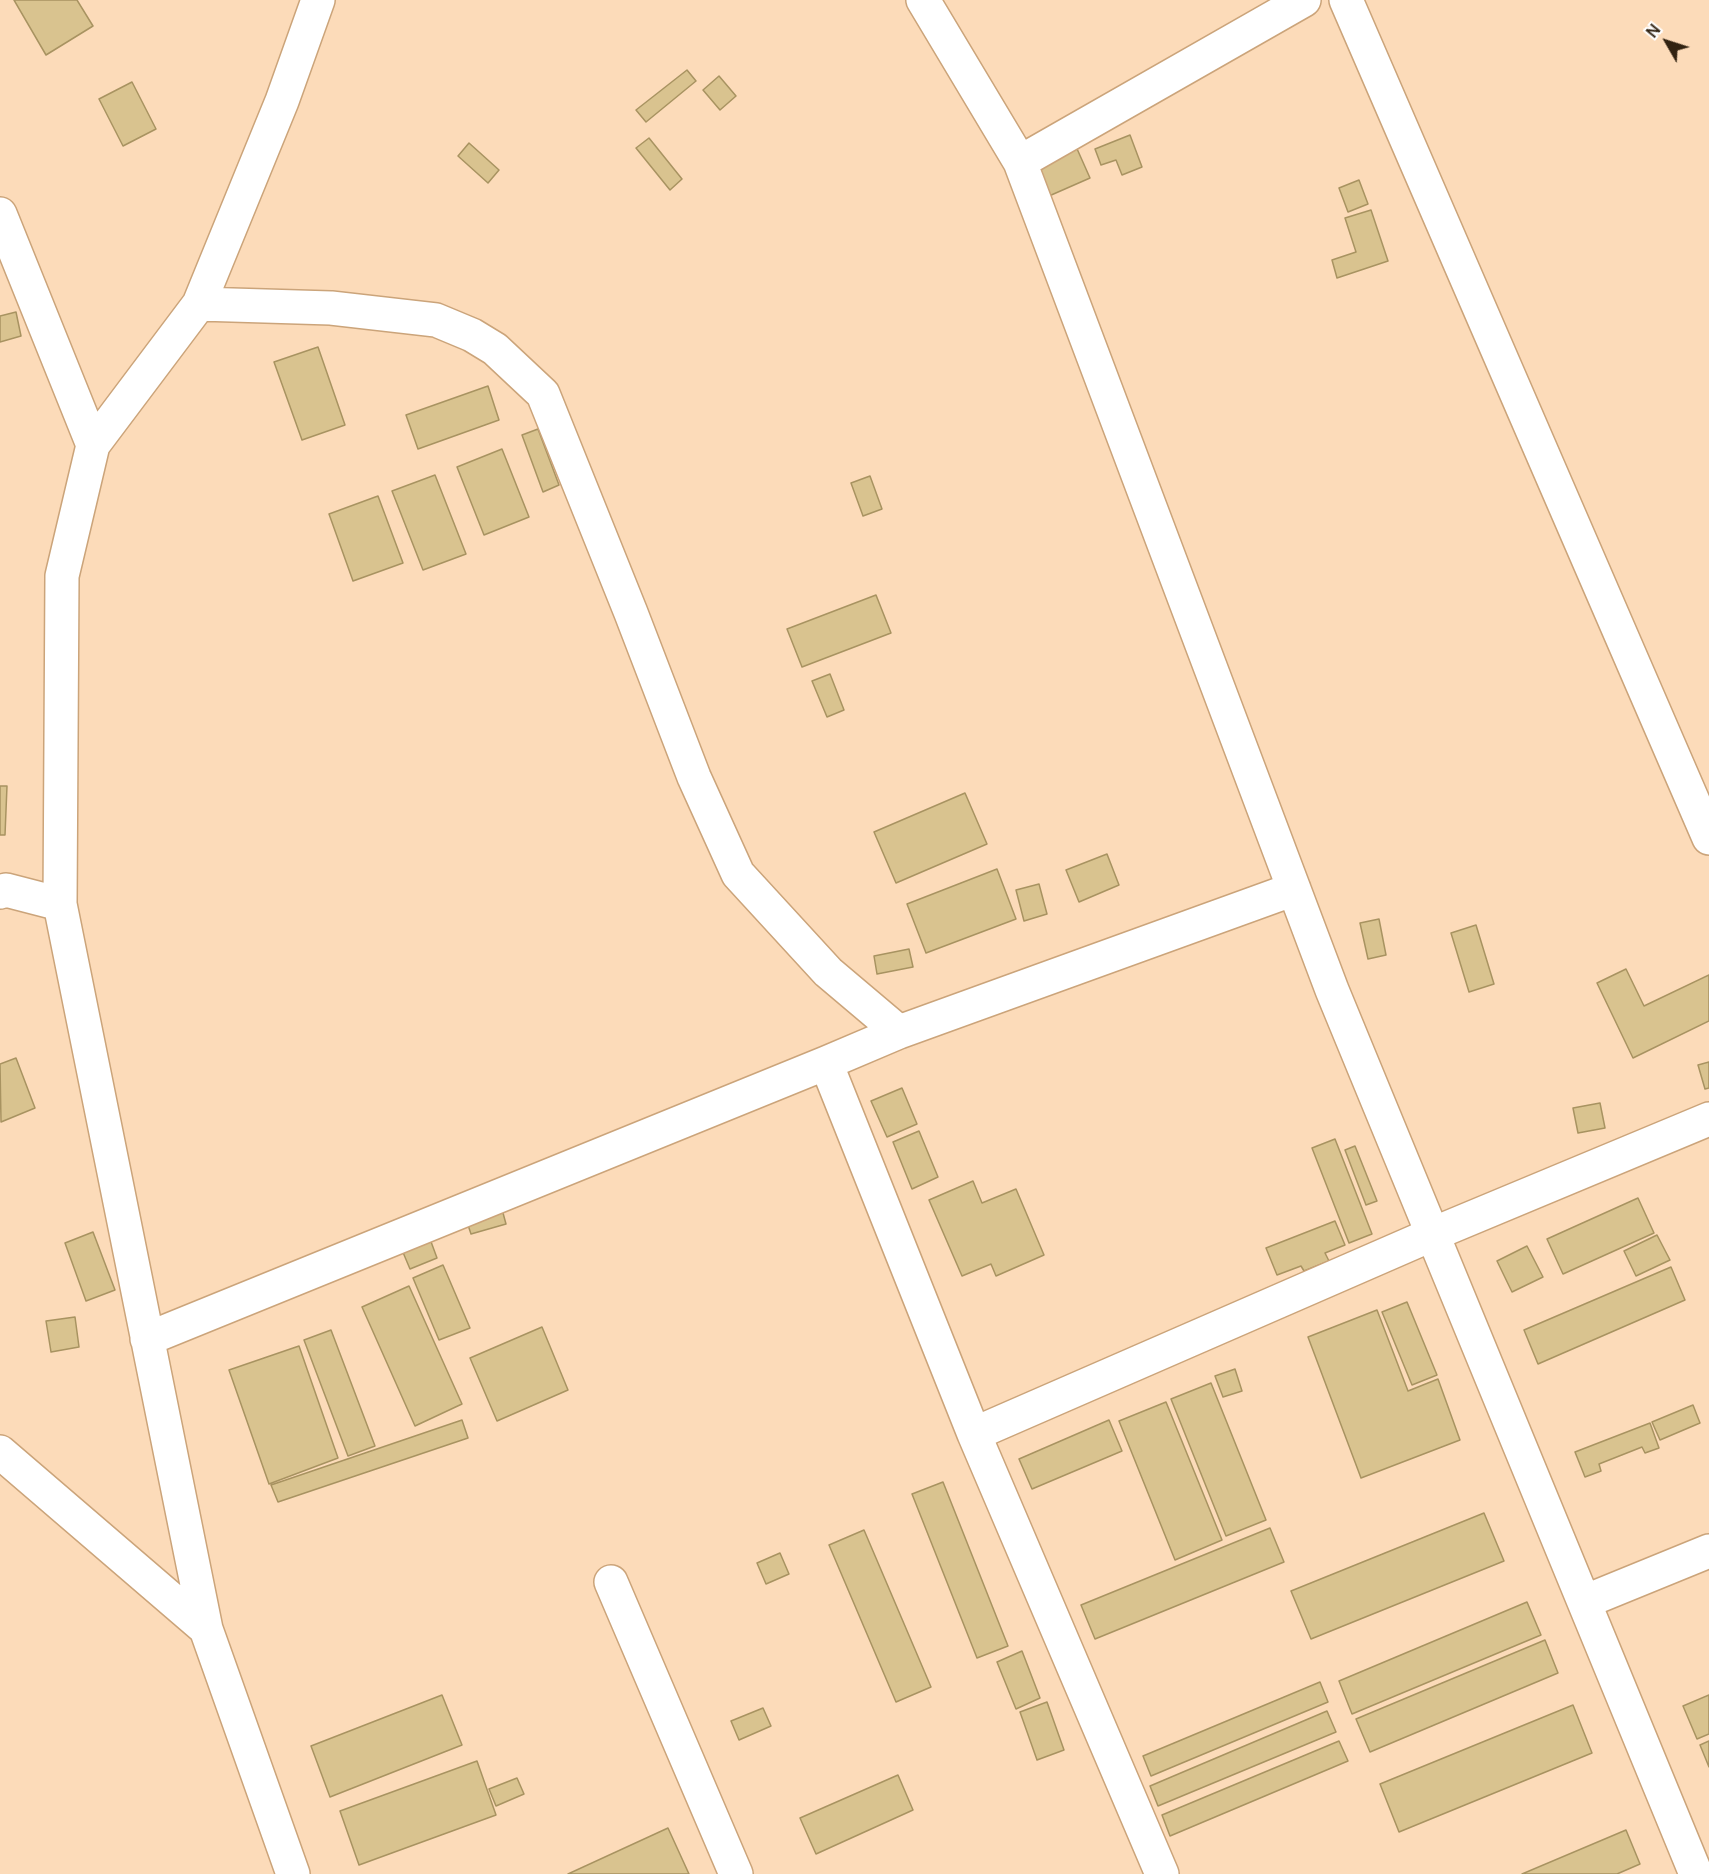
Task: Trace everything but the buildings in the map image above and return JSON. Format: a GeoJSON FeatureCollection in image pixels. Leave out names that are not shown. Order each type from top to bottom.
{"type":"FeatureCollection","features":[{"type":"Feature","properties":{"kind":"street"},"geometry":{"type":"LineString","coordinates":[[294,1874],[206,1629],[60,904],[62,576],[93,445],[199,304],[282,101],[318,0]]}},
{"type":"Feature","properties":{"kind":"street"},"geometry":{"type":"LineString","coordinates":[[923,0],[1020,162],[1332,990],[1696,1874]]}},
{"type":"Feature","properties":{"kind":"street"},"geometry":{"type":"LineString","coordinates":[[1020,162],[1304,0]]}},
{"type":"Feature","properties":{"kind":"street"},"geometry":{"type":"LineString","coordinates":[[1346,0],[1709,838]]}},
{"type":"Feature","properties":{"kind":"street"},"geometry":{"type":"LineString","coordinates":[[0,214],[93,445]]}},
{"type":"Feature","properties":{"kind":"street"},"geometry":{"type":"LineString","coordinates":[[199,304],[331,308],[436,320],[472,335],[495,349],[543,394],[694,777],[738,874],[828,972],[899,1032]]}},
{"type":"Feature","properties":{"kind":"street"},"geometry":{"type":"LineString","coordinates":[[147,1339],[899,1032],[1294,888]]}},
{"type":"Feature","properties":{"kind":"street"},"geometry":{"type":"LineString","coordinates":[[0,892],[6,890],[60,904]]}},
{"type":"Feature","properties":{"kind":"street"},"geometry":{"type":"LineString","coordinates":[[826,1063],[974,1434],[1162,1874]]}},
{"type":"Feature","properties":{"kind":"street"},"geometry":{"type":"LineString","coordinates":[[974,1434],[1433,1234],[1709,1119]]}},
{"type":"Feature","properties":{"kind":"street"},"geometry":{"type":"LineString","coordinates":[[0,1452],[206,1629]]}},
{"type":"Feature","properties":{"kind":"street"},"geometry":{"type":"LineString","coordinates":[[1584,1602],[1709,1551]]}},
{"type":"Feature","properties":{"kind":"street"},"geometry":{"type":"LineString","coordinates":[[611,1582],[736,1874]]}}]}
